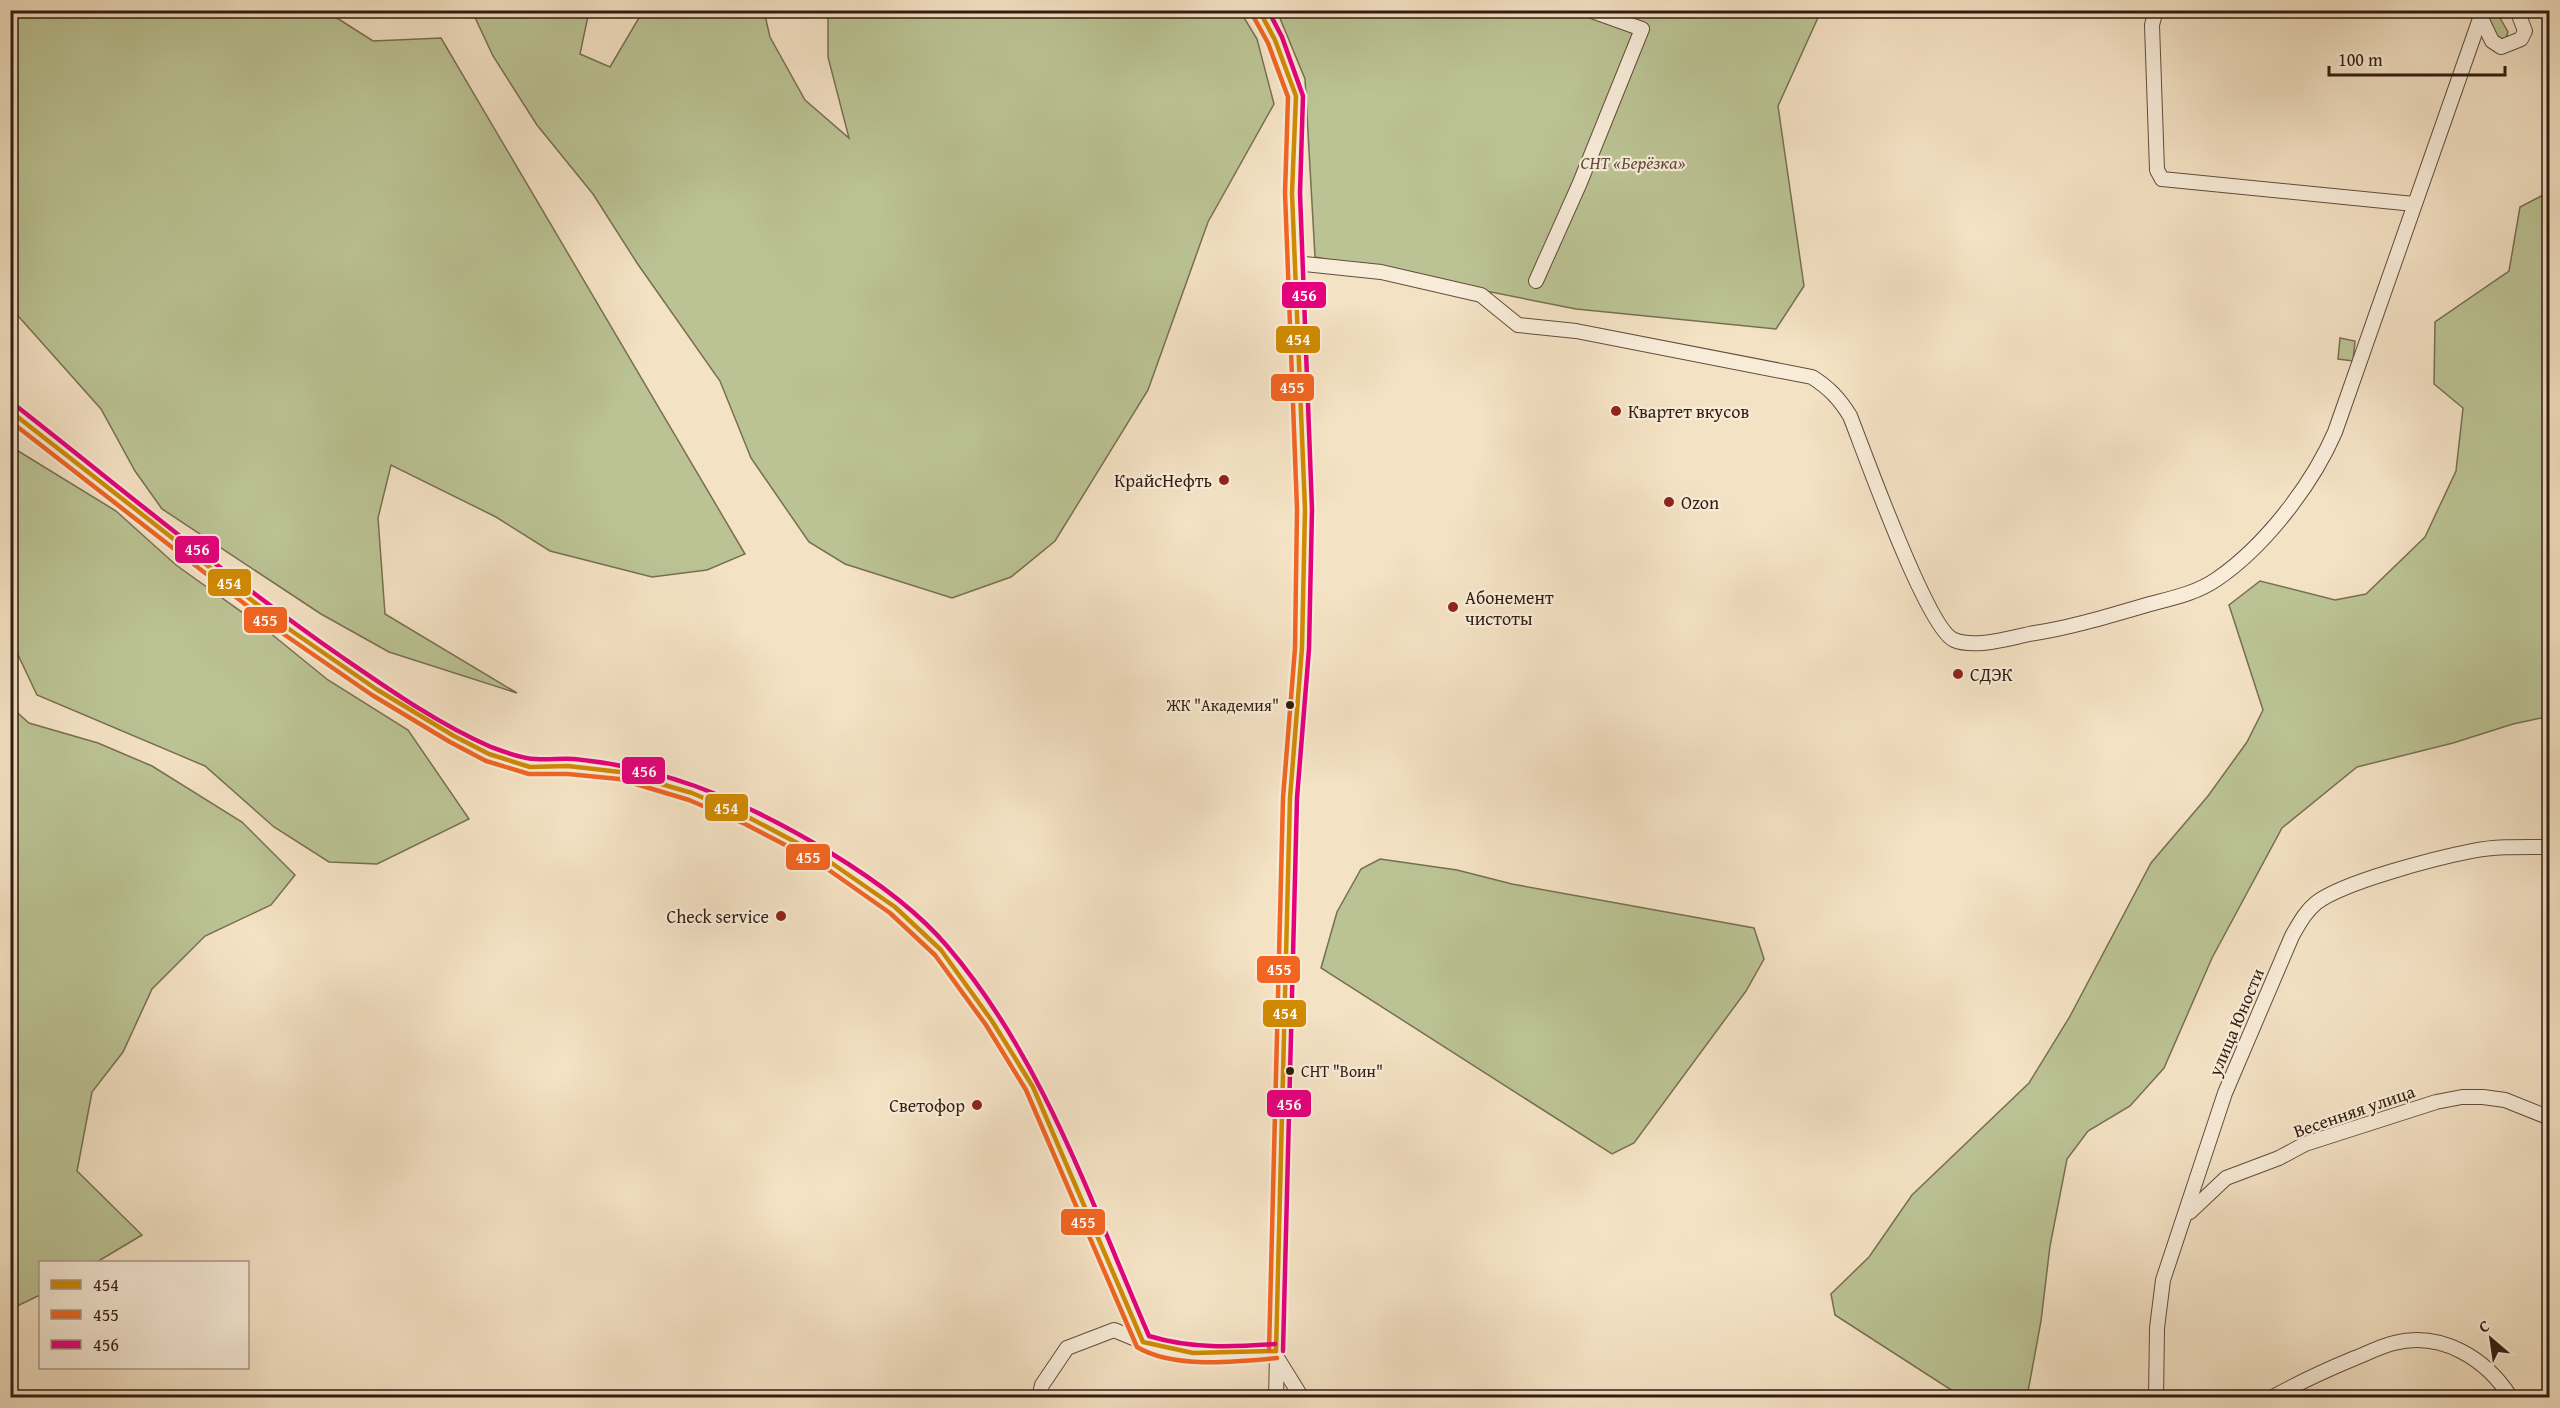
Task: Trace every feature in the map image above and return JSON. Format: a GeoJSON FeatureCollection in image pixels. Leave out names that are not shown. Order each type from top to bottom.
{"type":"FeatureCollection","features":[{"type":"Feature","properties":{"kind":"street"},"geometry":{"type":"LineString","coordinates":[[1259,10],[1289,71],[1296,96],[1292,193],[1302,388],[1304,544],[1302,648],[1290,798],[1276,1398]]}},
{"type":"Feature","properties":{"kind":"street"},"geometry":{"type":"LineString","coordinates":[[1536,280],[1579,185],[1642,29],[1590,10]]}},
{"type":"Feature","properties":{"kind":"street"},"geometry":{"type":"LineString","coordinates":[[2156,10],[2152,26],[2157,170],[2162,178],[2414,204]]}},
{"type":"Feature","properties":{"kind":"street"},"geometry":{"type":"LineString","coordinates":[[2482,14],[2492,41],[2501,47],[2521,39],[2525,31],[2517,10]]}},
{"type":"Feature","properties":{"kind":"street"},"geometry":{"type":"LineString","coordinates":[[1295,263],[1381,272],[1481,295],[1518,325],[1576,331],[1812,377],[1829,387],[1840,399],[1850,416],[1919,587],[1941,629],[1954,640],[1976,642],[2075,627],[2196,591],[2217,580],[2254,547],[2301,494],[2326,451],[2482,14]]}},
{"type":"Feature","properties":{"kind":"street"},"geometry":{"type":"LineString","coordinates":[[10,411],[286,627],[376,688],[454,736],[489,754],[530,767],[568,766],[620,772],[692,794],[748,817],[820,855],[895,907],[941,950],[992,1021],[1033,1087],[1143,1342]]}},
{"type":"Feature","properties":{"kind":"street","name":"улица Юности"},"geometry":{"type":"LineString","coordinates":[[2156,1398],[2157,1328],[2163,1280],[2225,1093],[2292,936],[2304,915],[2316,903],[2332,894],[2365,881],[2462,854],[2550,846]]}},
{"type":"Feature","properties":{"kind":"street","name":"Весенняя улица"},"geometry":{"type":"LineString","coordinates":[[2186,1215],[2226,1178],[2279,1158],[2306,1144],[2436,1102],[2462,1097],[2505,1100],[2550,1118]]}},
{"type":"Feature","properties":{"kind":"street"},"geometry":{"type":"LineString","coordinates":[[1039,1398],[1042,1385],[1067,1348],[1114,1330],[1167,1350],[1206,1356],[1276,1353]]}},
{"type":"Feature","properties":{"kind":"street"},"geometry":{"type":"LineString","coordinates":[[2271,1398],[2324,1371],[2394,1343],[2428,1340],[2450,1345],[2469,1356],[2505,1388],[2511,1398]]}},
{"type":"Feature","properties":{"kind":"street"},"geometry":{"type":"LineString","coordinates":[[1276,1353],[1302,1398]]}},
{"type":"Feature","properties":{"kind":"green space"},"geometry":{"type":"Polygon","coordinates":[[[11,10],[329,11],[373,41],[441,38],[745,554],[707,570],[652,577],[550,551],[496,517],[391,465],[378,518],[385,614],[517,693],[389,652],[321,614],[162,509],[135,471],[101,409],[11,308],[11,10]]]}},
{"type":"Feature","properties":{"kind":"green space"},"geometry":{"type":"Polygon","coordinates":[[[472,11],[589,11],[580,54],[610,67],[643,11],[764,11],[770,37],[805,100],[849,138],[828,57],[828,11],[1240,11],[1257,39],[1274,104],[1208,222],[1148,390],[1055,541],[1011,577],[952,598],[845,564],[809,542],[751,458],[720,381],[637,263],[593,194],[537,125],[493,56],[472,11]]]}},
{"type":"Feature","properties":{"kind":"green space","name":"СНТ «Берёзка»"},"geometry":{"type":"Polygon","coordinates":[[[1277,11],[1821,11],[1778,106],[1804,286],[1776,329],[1576,309],[1315,257],[1305,79],[1277,11]]]}},
{"type":"Feature","properties":{"kind":"green space"},"geometry":{"type":"Polygon","coordinates":[[[2485,11],[2496,11],[2508,32],[2505,41],[2496,38],[2485,11]]]}},
{"type":"Feature","properties":{"kind":"green space"},"geometry":{"type":"Polygon","coordinates":[[[2549,192],[2549,720],[2541,718],[2513,724],[2453,743],[2357,767],[2282,828],[2212,958],[2164,1068],[2130,1106],[2088,1131],[2067,1159],[2050,1246],[2041,1321],[2027,1397],[1962,1397],[1835,1315],[1831,1294],[1869,1257],[1912,1195],[2029,1083],[2069,1018],[2151,863],[2208,796],[2247,742],[2263,710],[2229,605],[2260,581],[2335,600],[2366,594],[2425,537],[2456,471],[2463,408],[2434,384],[2435,322],[2509,271],[2520,207],[2549,192]]]}},
{"type":"Feature","properties":{"kind":"green space"},"geometry":{"type":"Polygon","coordinates":[[[2340,338],[2355,341],[2353,361],[2338,359],[2340,338]]]}},
{"type":"Feature","properties":{"kind":"green space"},"geometry":{"type":"Polygon","coordinates":[[[10,446],[116,511],[176,565],[264,628],[328,680],[408,730],[469,819],[377,864],[329,862],[274,827],[205,766],[37,695],[11,640],[10,446]]]}},
{"type":"Feature","properties":{"kind":"green space"},"geometry":{"type":"Polygon","coordinates":[[[10,706],[29,723],[98,743],[152,766],[242,822],[295,875],[271,905],[205,936],[152,989],[123,1052],[92,1092],[77,1171],[142,1235],[99,1261],[39,1261],[39,1295],[11,1309],[10,706]]]}},
{"type":"Feature","properties":{"kind":"green space"},"geometry":{"type":"Polygon","coordinates":[[[1380,859],[1457,870],[1512,884],[1754,928],[1764,959],[1746,991],[1634,1143],[1612,1154],[1321,968],[1337,912],[1361,869],[1380,859]]]}},
{"type":"Feature","properties":{"kind":"transit line","name":"454"},"geometry":{"type":"LineString","coordinates":[[1259,10],[1275,40],[1296,96],[1292,193],[1305,509],[1302,648],[1290,798],[1276,1351]]}},
{"type":"Feature","properties":{"kind":"transit line","name":"456"},"geometry":{"type":"LineString","coordinates":[[1268,10],[1282,37],[1303,96],[1300,193],[1312,509],[1309,649],[1297,798],[1283,1351]]}},
{"type":"Feature","properties":{"kind":"transit line","name":"455"},"geometry":{"type":"LineString","coordinates":[[1252,14],[1268,43],[1288,97],[1285,193],[1297,509],[1295,648],[1283,798],[1269,1351]]}},
{"type":"Feature","properties":{"kind":"transit line","name":"456"},"geometry":{"type":"LineString","coordinates":[[15,405],[215,564],[297,625],[394,693],[452,728],[491,747],[519,757],[574,759],[605,763],[650,772],[695,786],[795,832],[864,874],[924,922],[947,946],[981,989],[1011,1035],[1062,1133],[1149,1336],[1196,1345],[1275,1344]]}},
{"type":"Feature","properties":{"kind":"transit line","name":"454"},"geometry":{"type":"LineString","coordinates":[[10,411],[286,627],[376,689],[454,736],[489,754],[530,767],[568,766],[620,772],[692,793],[748,817],[820,855],[895,907],[941,950],[992,1021],[1033,1087],[1143,1342],[1193,1353],[1276,1351]]}},
{"type":"Feature","properties":{"kind":"transit line","name":"455"},"geometry":{"type":"LineString","coordinates":[[10,421],[282,633],[372,695],[450,742],[486,761],[529,774],[568,774],[619,779],[689,800],[745,824],[816,861],[890,913],[935,955],[986,1025],[1026,1090],[1137,1347],[1168,1359],[1187,1361],[1225,1362],[1277,1358]]}},
{"type":"Feature","properties":{"kind":"place","name":"Квартет вкусов"},"geometry":{"type":"Point","coordinates":[1616,411]}},
{"type":"Feature","properties":{"kind":"place","name":"КрайсНефть"},"geometry":{"type":"Point","coordinates":[1224,480]}},
{"type":"Feature","properties":{"kind":"place","name":"Ozon"},"geometry":{"type":"Point","coordinates":[1669,502]}},
{"type":"Feature","properties":{"kind":"place","name":"Абонемент чистоты"},"geometry":{"type":"Point","coordinates":[1453,607]}},
{"type":"Feature","properties":{"kind":"place","name":"СДЭК"},"geometry":{"type":"Point","coordinates":[1958,674]}},
{"type":"Feature","properties":{"kind":"place","name":"ЖК \"Академия\""},"geometry":{"type":"Point","coordinates":[1290,705]}},
{"type":"Feature","properties":{"kind":"place","name":"Check service"},"geometry":{"type":"Point","coordinates":[781,916]}},
{"type":"Feature","properties":{"kind":"place","name":"СНТ \"Воин\""},"geometry":{"type":"Point","coordinates":[1290,1071]}},
{"type":"Feature","properties":{"kind":"place","name":"Светофор"},"geometry":{"type":"Point","coordinates":[977,1105]}}]}
